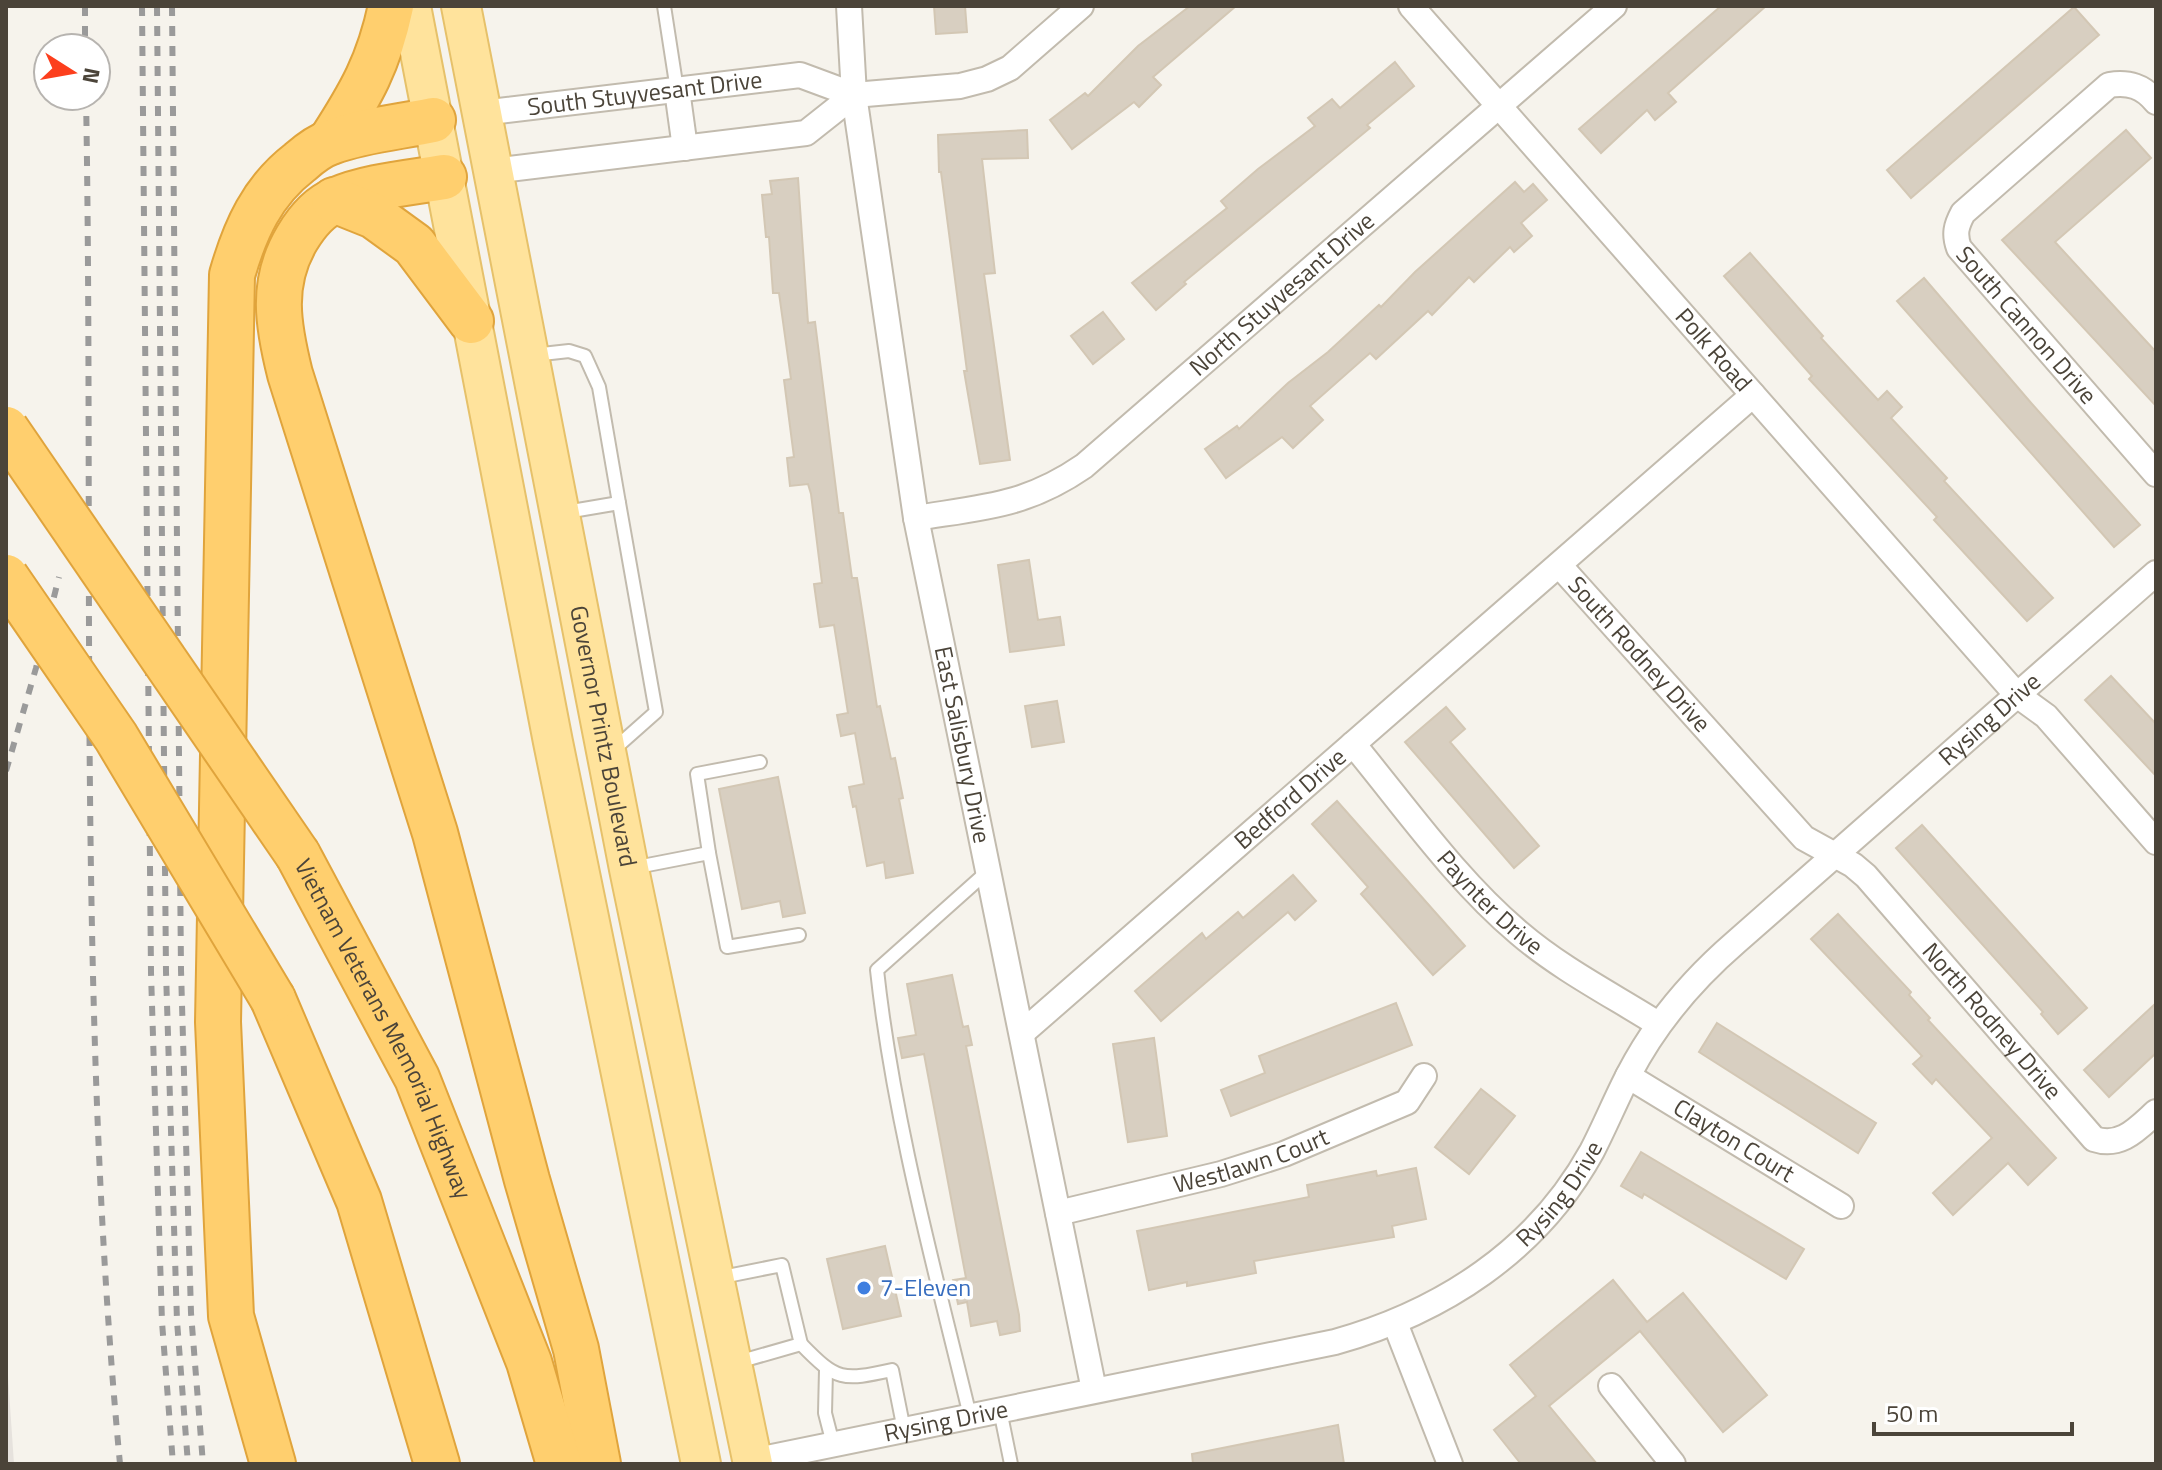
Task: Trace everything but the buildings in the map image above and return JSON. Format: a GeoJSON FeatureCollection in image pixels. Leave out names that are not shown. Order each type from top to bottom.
{"type":"FeatureCollection","features":[{"type":"Feature","properties":{"kind":"highway"},"geometry":{"type":"LineString","coordinates":[[330,142],[371,75],[391,6]]}},
{"type":"Feature","properties":{"kind":"highway"},"geometry":{"type":"LineString","coordinates":[[273,1464],[231,1316],[218,1022],[232,275],[241,246],[267,194],[291,169],[330,142],[433,120]]}},
{"type":"Feature","properties":{"kind":"highway"},"geometry":{"type":"LineString","coordinates":[[444,177],[360,193],[334,200],[320,210],[305,225],[282,273],[277,304],[279,331],[435,833],[527,1180],[576,1349],[598,1464]]}},
{"type":"Feature","properties":{"kind":"highway"},"geometry":{"type":"LineString","coordinates":[[334,200],[374,216],[414,245],[471,321]]}},
{"type":"Feature","properties":{"kind":"highway","name":"Vietnam Veterans Memorial Highway"},"geometry":{"type":"LineString","coordinates":[[6,429],[298,855],[417,1078],[529,1362],[559,1464]]}},
{"type":"Feature","properties":{"kind":"highway"},"geometry":{"type":"LineString","coordinates":[[6,577],[116,737],[273,999],[359,1201],[437,1464]]}},
{"type":"Feature","properties":{"kind":"main road","name":"Governor Printz Boulevard"},"geometry":{"type":"LineString","coordinates":[[411,6],[553,742],[701,1464]]}},
{"type":"Feature","properties":{"kind":"main road","name":"Governor Printz Boulevard"},"geometry":{"type":"LineString","coordinates":[[461,6],[629,869],[731,1364],[748,1463]]}},
{"type":"Feature","properties":{"kind":"main road","name":"South Stuyvesant Drive"},"geometry":{"type":"LineString","coordinates":[[433,120],[482,113]]}},
{"type":"Feature","properties":{"kind":"main road"},"geometry":{"type":"LineString","coordinates":[[444,177],[493,171]]}},
{"type":"Feature","properties":{"kind":"main road"},"geometry":{"type":"LineString","coordinates":[[553,742],[607,756]]}},
{"type":"Feature","properties":{"kind":"street","name":"East Salisbury Drive"},"geometry":{"type":"LineString","coordinates":[[849,6],[854,95],[916,518],[1094,1390]]}},
{"type":"Feature","properties":{"kind":"street","name":"South Stuyvesant Drive"},"geometry":{"type":"LineString","coordinates":[[482,113],[800,75],[854,95],[960,86],[987,79],[1010,68],[1081,6]]}},
{"type":"Feature","properties":{"kind":"street","name":"Polk Road"},"geometry":{"type":"LineString","coordinates":[[1411,6],[2017,695]]}},
{"type":"Feature","properties":{"kind":"street","name":"North Stuyvesant Drive"},"geometry":{"type":"LineString","coordinates":[[916,518],[1008,503],[1032,496],[1056,485],[1084,466],[1614,6]]}},
{"type":"Feature","properties":{"kind":"street","name":"South Cannon Drive"},"geometry":{"type":"LineString","coordinates":[[2156,102],[2135,85],[2109,85],[1963,213],[1956,225],[1955,237],[1959,248],[2156,474]]}},
{"type":"Feature","properties":{"kind":"street"},"geometry":{"type":"LineString","coordinates":[[677,90],[685,148]]}},
{"type":"Feature","properties":{"kind":"street"},"geometry":{"type":"LineString","coordinates":[[493,171],[806,133],[854,95]]}},
{"type":"Feature","properties":{"kind":"street","name":"South Rodney Drive"},"geometry":{"type":"LineString","coordinates":[[1753,395],[1559,565],[1804,838],[1835,855]]}},
{"type":"Feature","properties":{"kind":"street","name":"Bedford Drive"},"geometry":{"type":"LineString","coordinates":[[1022,1033],[1559,565]]}},
{"type":"Feature","properties":{"kind":"street","name":"Rysing Drive"},"geometry":{"type":"LineString","coordinates":[[748,1463],[1300,1350],[1395,1323],[1446,1298],[1484,1274],[1511,1252],[1555,1205],[1591,1152],[1628,1076],[1658,1024],[1711,964],[2156,573]]}},
{"type":"Feature","properties":{"kind":"street"},"geometry":{"type":"LineString","coordinates":[[2017,695],[2046,716],[2156,842]]}},
{"type":"Feature","properties":{"kind":"street","name":"Paynter Drive"},"geometry":{"type":"LineString","coordinates":[[1353,744],[1503,919],[1546,954],[1658,1024]]}},
{"type":"Feature","properties":{"kind":"street","name":"North Rodney Drive"},"geometry":{"type":"LineString","coordinates":[[1835,855],[1866,876],[2094,1139],[2105,1143],[2128,1137],[2156,1112]]}},
{"type":"Feature","properties":{"kind":"street","name":"Westlawn Court"},"geometry":{"type":"LineString","coordinates":[[1058,1213],[1221,1174],[1284,1154],[1407,1102],[1424,1076]]}},
{"type":"Feature","properties":{"kind":"street","name":"Clayton Court"},"geometry":{"type":"LineString","coordinates":[[1628,1076],[1841,1206]]}},
{"type":"Feature","properties":{"kind":"street"},"geometry":{"type":"LineString","coordinates":[[1395,1323],[1450,1464]]}},
{"type":"Feature","properties":{"kind":"street"},"geometry":{"type":"LineString","coordinates":[[1611,1386],[1673,1464]]}},
{"type":"Feature","properties":{"kind":"lane"},"geometry":{"type":"LineString","coordinates":[[664,6],[677,90]]}},
{"type":"Feature","properties":{"kind":"lane"},"geometry":{"type":"LineString","coordinates":[[529,355],[569,351],[585,356],[599,387],[656,712],[607,756]]}},
{"type":"Feature","properties":{"kind":"lane"},"geometry":{"type":"LineString","coordinates":[[560,513],[619,503]]}},
{"type":"Feature","properties":{"kind":"lane"},"geometry":{"type":"LineString","coordinates":[[760,762],[697,774],[727,947],[799,935]]}},
{"type":"Feature","properties":{"kind":"lane"},"geometry":{"type":"LineString","coordinates":[[629,869],[709,853]]}},
{"type":"Feature","properties":{"kind":"lane"},"geometry":{"type":"LineString","coordinates":[[970,1416],[924,1224],[883,1024],[877,970],[988,871]]}},
{"type":"Feature","properties":{"kind":"lane"},"geometry":{"type":"LineString","coordinates":[[714,1278],[782,1265],[801,1344],[826,1370],[854,1378],[892,1370],[904,1430]]}},
{"type":"Feature","properties":{"kind":"lane"},"geometry":{"type":"LineString","coordinates":[[731,1364],[801,1344]]}},
{"type":"Feature","properties":{"kind":"lane"},"geometry":{"type":"LineString","coordinates":[[826,1370],[825,1413],[833,1444]]}},
{"type":"Feature","properties":{"kind":"lane"},"geometry":{"type":"LineString","coordinates":[[1000,1410],[1011,1464]]}},
{"type":"Feature","properties":{"kind":"shaded area"},"geometry":{"type":"Polygon","coordinates":[[[6,1347],[14,1464],[6,1464],[6,1347]]]}},
{"type":"Feature","properties":{"kind":"railway"},"geometry":{"type":"LineString","coordinates":[[85,6],[85,32]]}},
{"type":"Feature","properties":{"kind":"railway"},"geometry":{"type":"LineString","coordinates":[[142,6],[151,973],[162,1322],[173,1464]]}},
{"type":"Feature","properties":{"kind":"railway"},"geometry":{"type":"LineString","coordinates":[[157,6],[166,972],[177,1321],[188,1464]]}},
{"type":"Feature","properties":{"kind":"railway"},"geometry":{"type":"LineString","coordinates":[[172,6],[181,970],[191,1313],[203,1464]]}},
{"type":"Feature","properties":{"kind":"railway"},"geometry":{"type":"LineString","coordinates":[[86,112],[92,951],[107,1293],[120,1464]]}},
{"type":"Feature","properties":{"kind":"railway"},"geometry":{"type":"LineString","coordinates":[[6,771],[59,577]]}},
{"type":"Feature","properties":{"kind":"place","name":"7-Eleven"},"geometry":{"type":"Point","coordinates":[864,1288]}}]}
